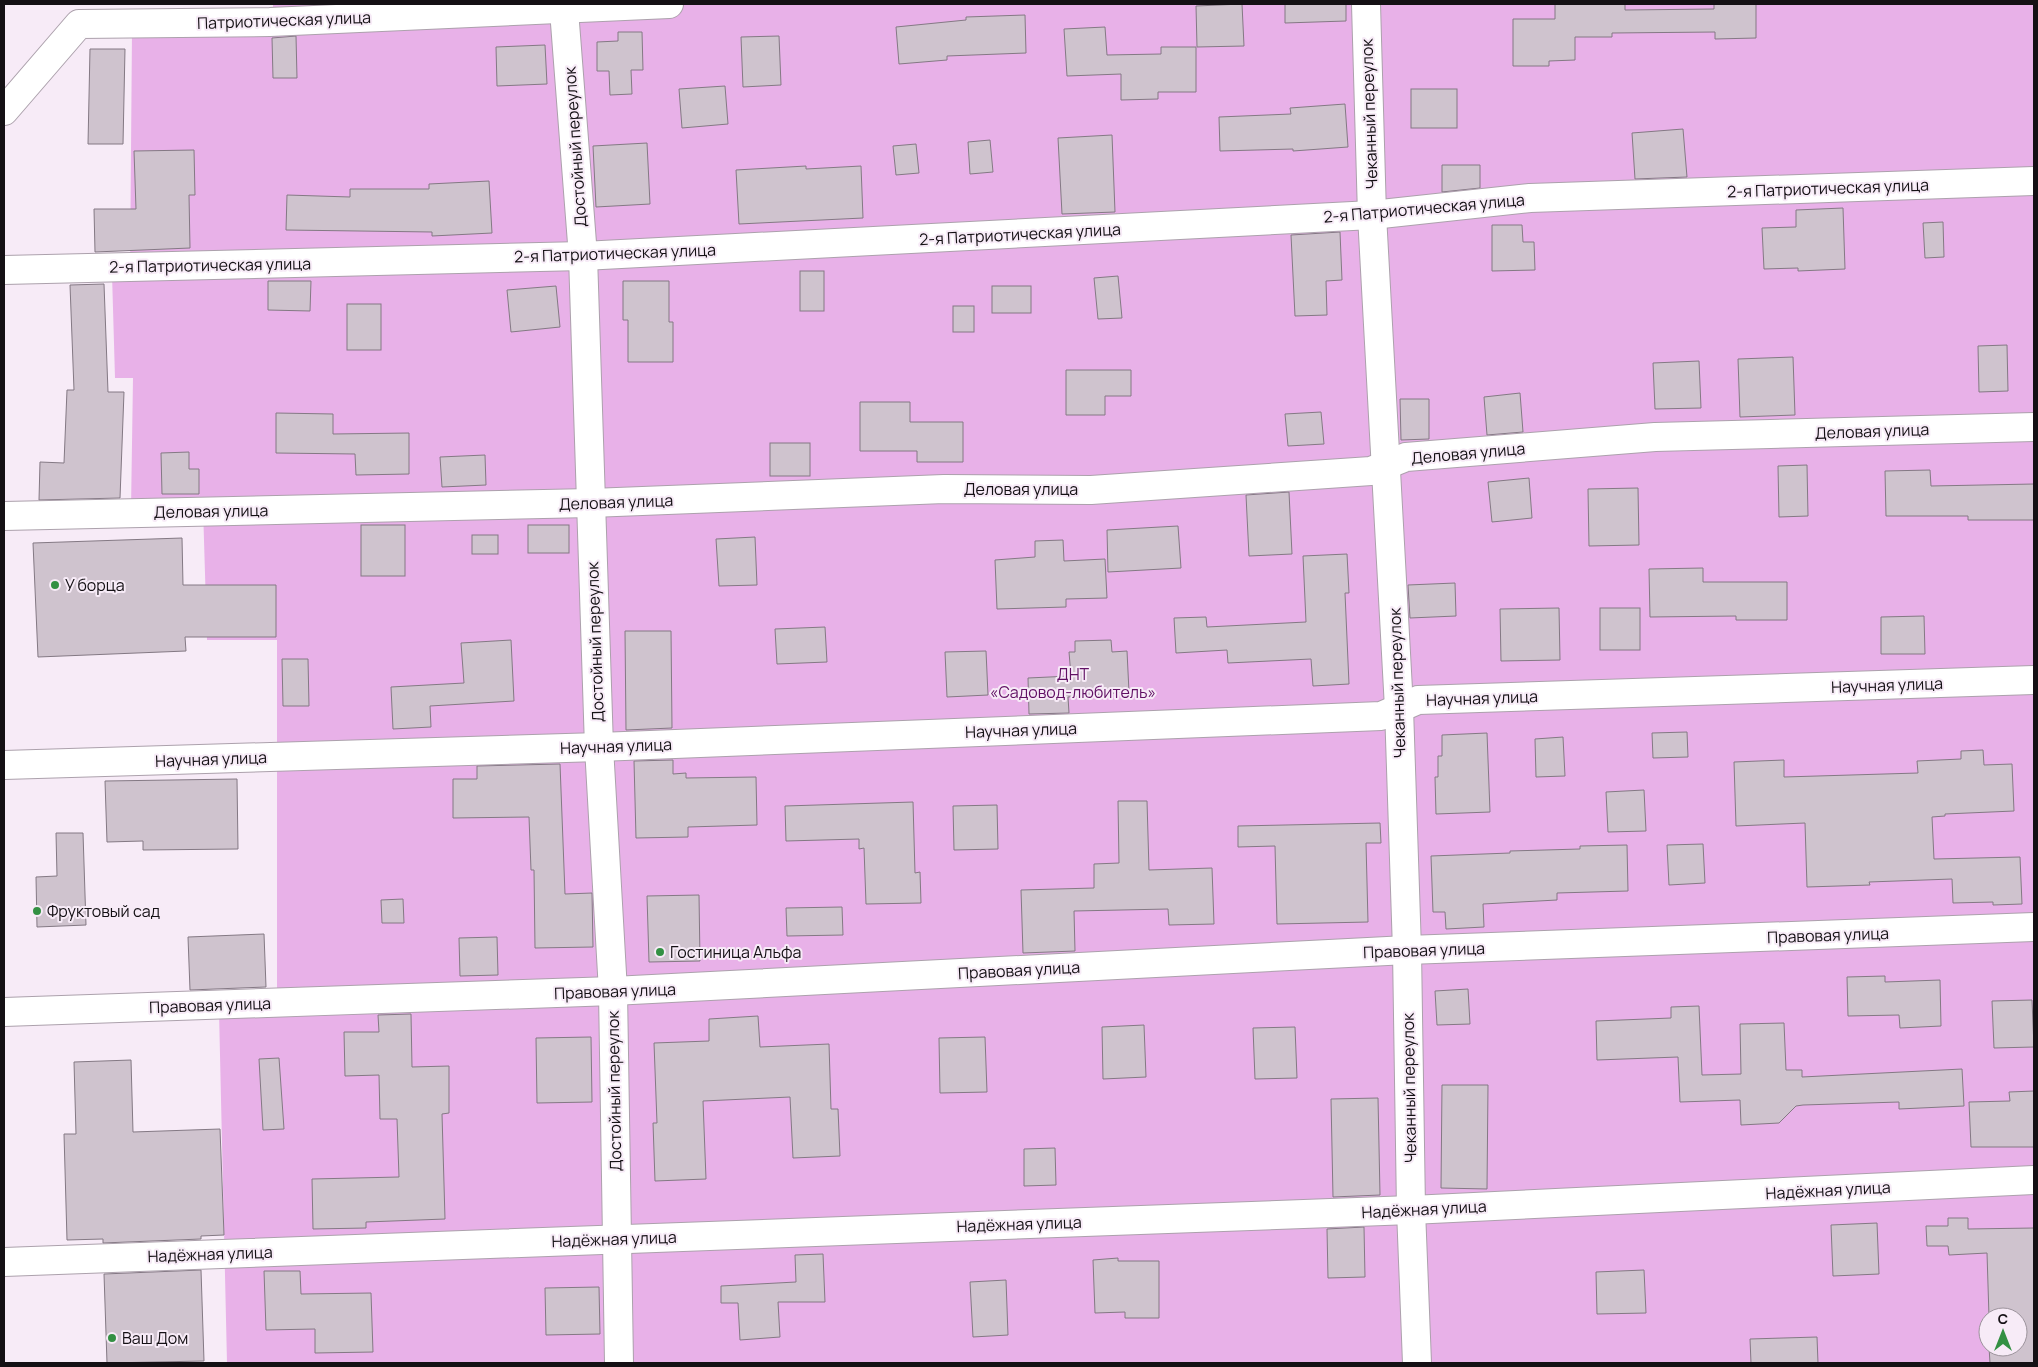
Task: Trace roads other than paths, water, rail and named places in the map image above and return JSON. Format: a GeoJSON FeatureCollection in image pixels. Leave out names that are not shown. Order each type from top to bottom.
{"type":"FeatureCollection","features":[{"type":"Feature","properties":{"kind":"street","name":"Патриотическая улица"},"geometry":{"type":"LineString","coordinates":[[4,111],[79,24],[270,22],[668,4]]}},
{"type":"Feature","properties":{"kind":"street","name":"Чеканный переулок"},"geometry":{"type":"LineString","coordinates":[[1366,4],[1372,216],[1399,708],[1407,950],[1411,1210],[1417,1363]]}},
{"type":"Feature","properties":{"kind":"street","name":"Достойный переулок"},"geometry":{"type":"LineString","coordinates":[[564,10],[583,256],[599,747],[613,991],[619,1363]]}},
{"type":"Feature","properties":{"kind":"street","name":"2-я Патриотическая улица"},"geometry":{"type":"LineString","coordinates":[[4,270],[583,256],[1372,216],[1530,198],[2034,181]]}},
{"type":"Feature","properties":{"kind":"street","name":"Деловая улица"},"geometry":{"type":"LineString","coordinates":[[4,516],[591,503],[944,489],[1091,490],[1371,471],[1406,457],[1654,437],[2034,427]]}},
{"type":"Feature","properties":{"kind":"street","name":"Научная улица"},"geometry":{"type":"LineString","coordinates":[[4,765],[599,747],[1381,716],[1418,700],[2034,680]]}},
{"type":"Feature","properties":{"kind":"street","name":"Правовая улица"},"geometry":{"type":"LineString","coordinates":[[4,1012],[613,991],[1407,950],[2034,927]]}},
{"type":"Feature","properties":{"kind":"street","name":"Надёжная улица"},"geometry":{"type":"LineString","coordinates":[[4,1262],[1411,1210],[2034,1180]]}},
{"type":"Feature","properties":{"kind":"place","name":"У борца"},"geometry":{"type":"Point","coordinates":[55,585]}},
{"type":"Feature","properties":{"kind":"place","name":"Фруктовый сад"},"geometry":{"type":"Point","coordinates":[37,911]}},
{"type":"Feature","properties":{"kind":"place","name":"Гостиница Альфа"},"geometry":{"type":"Point","coordinates":[660,952]}},
{"type":"Feature","properties":{"kind":"place","name":"Ваш Дом"},"geometry":{"type":"Point","coordinates":[112,1338]}},
{"type":"Feature","properties":{"kind":"park label","name":"ДНТ «Садовод-любитель»"},"geometry":{"type":"Point","coordinates":[1073,683]}}]}
